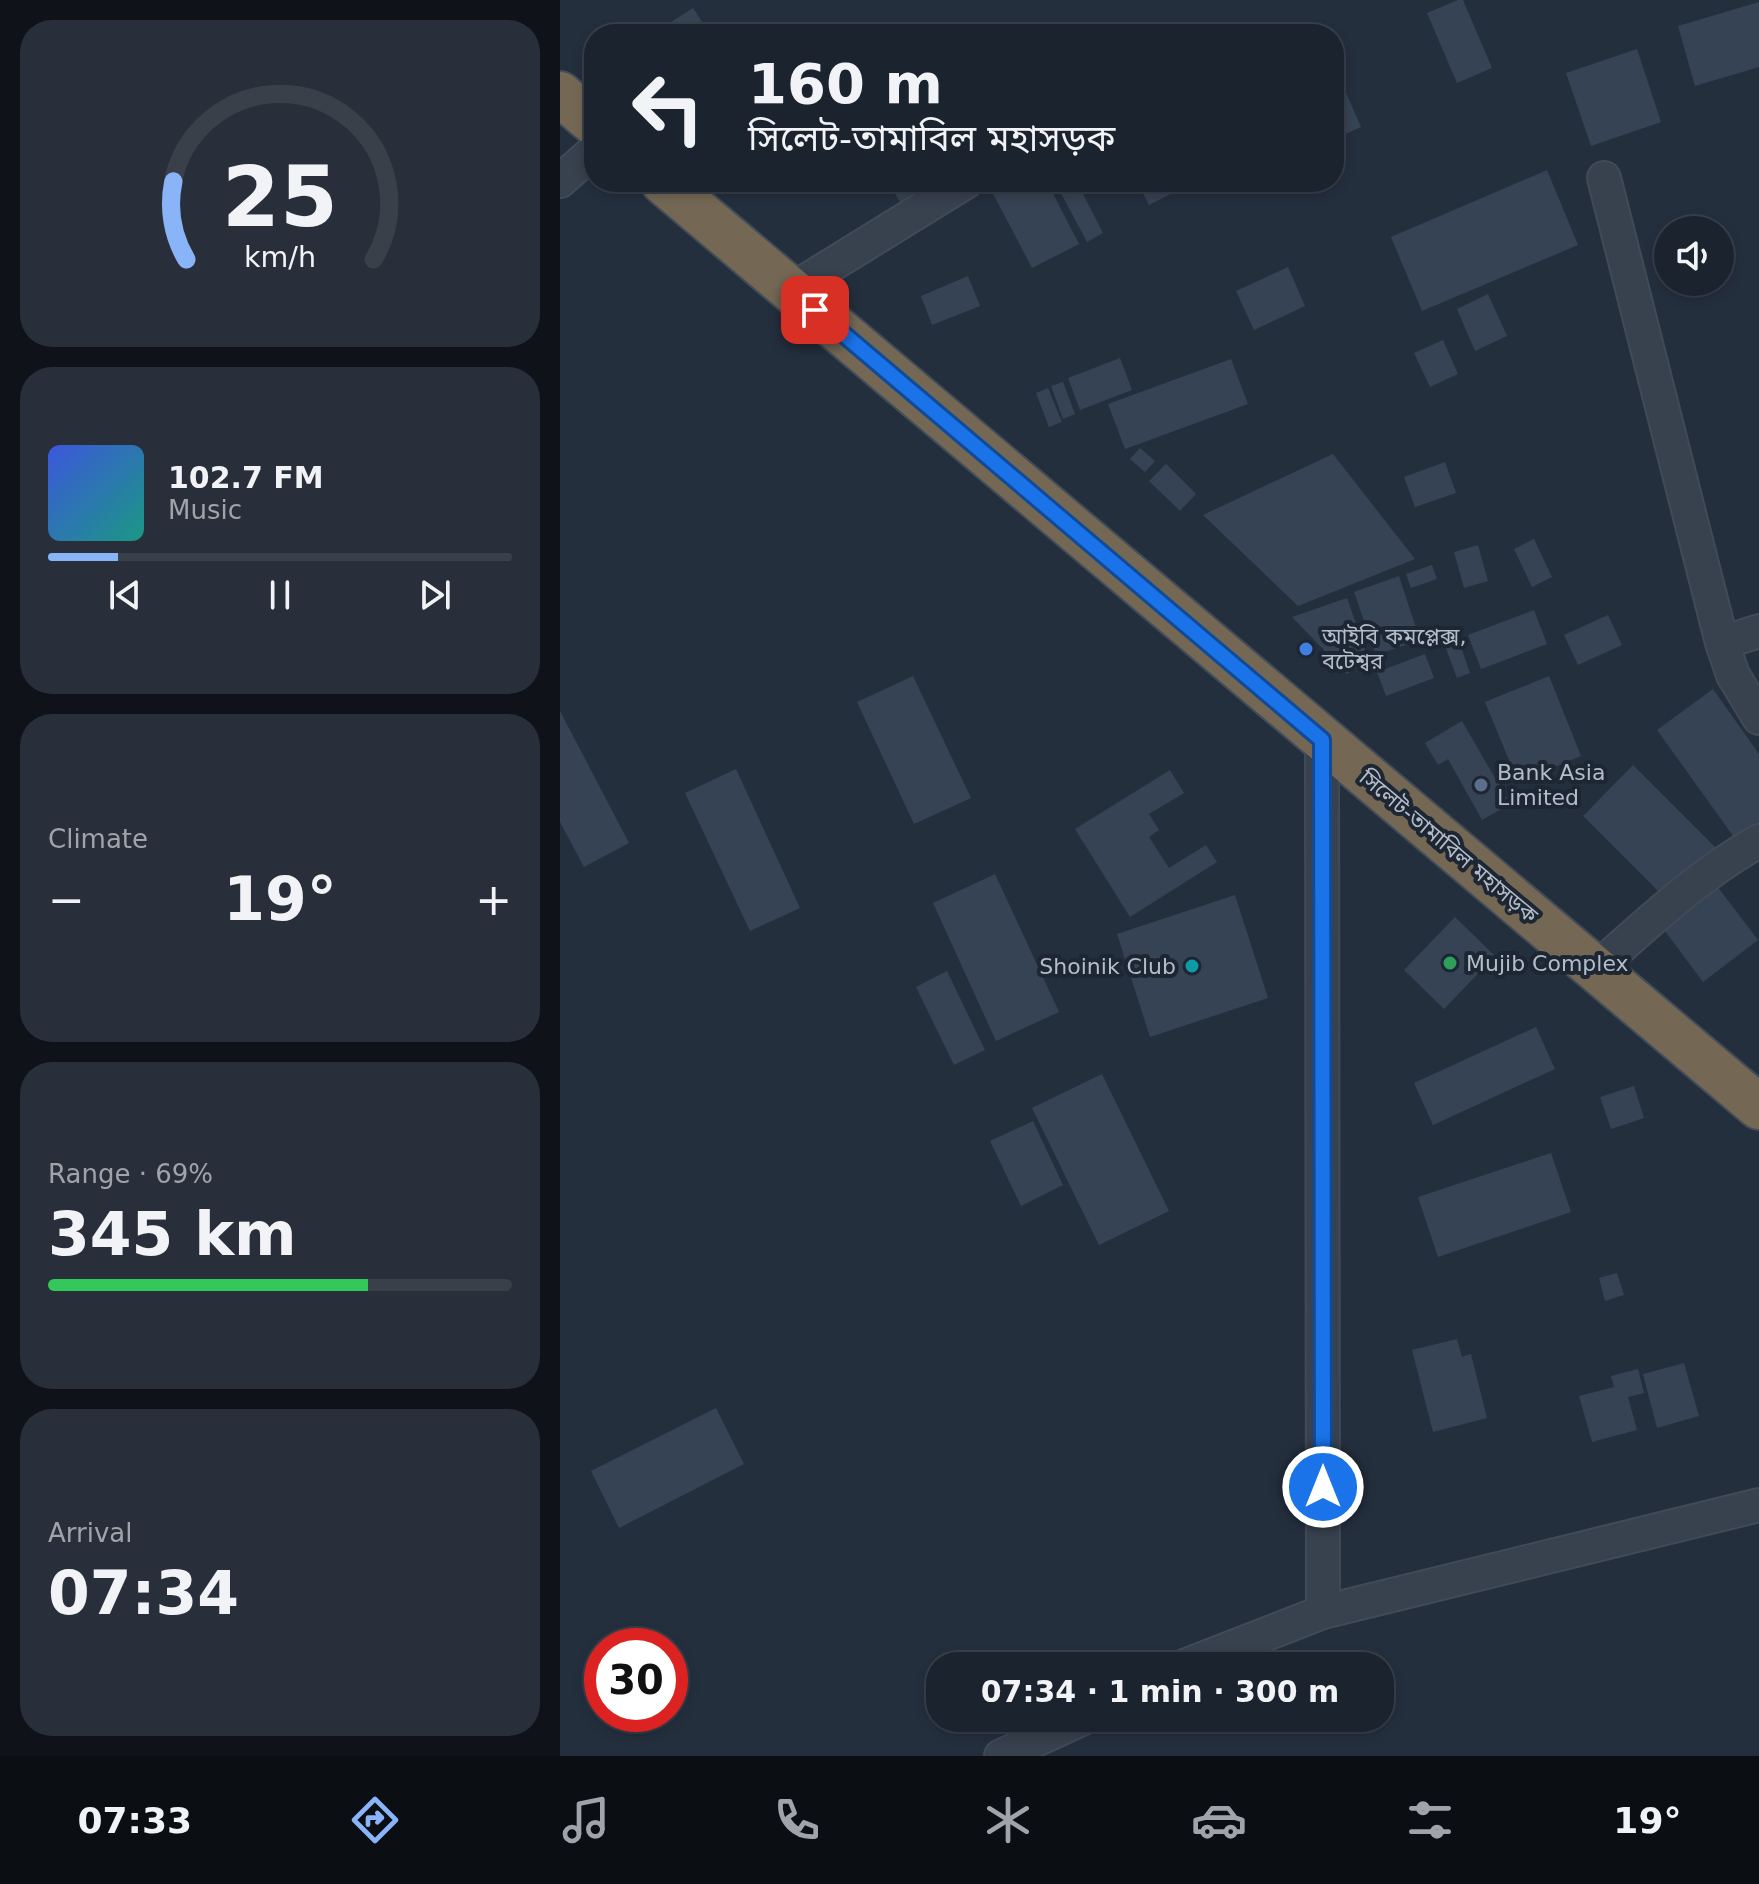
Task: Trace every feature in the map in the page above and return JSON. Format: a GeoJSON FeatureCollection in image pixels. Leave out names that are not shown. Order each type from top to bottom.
{"type":"FeatureCollection","features":[{"type":"Feature","properties":{"kind":"highway"},"geometry":{"type":"LineString","coordinates":[[560,94],[584,114]]}},
{"type":"Feature","properties":{"kind":"highway","name":"সিলেট-তামাবিল মহাসড়ক"},"geometry":{"type":"LineString","coordinates":[[675,192],[1759,1107]]}},
{"type":"Feature","properties":{"kind":"street"},"geometry":{"type":"LineString","coordinates":[[560,181],[584,160]]}},
{"type":"Feature","properties":{"kind":"street"},"geometry":{"type":"LineString","coordinates":[[1604,178],[1722,643],[1733,675],[1759,718]]}},
{"type":"Feature","properties":{"kind":"street"},"geometry":{"type":"LineString","coordinates":[[791,290],[950,192]]}},
{"type":"Feature","properties":{"kind":"street"},"geometry":{"type":"LineString","coordinates":[[1722,643],[1759,631]]}},
{"type":"Feature","properties":{"kind":"street"},"geometry":{"type":"LineString","coordinates":[[1322,740],[1323,1612]]}},
{"type":"Feature","properties":{"kind":"street"},"geometry":{"type":"LineString","coordinates":[[1596,969],[1685,890],[1759,841]]}},
{"type":"Feature","properties":{"kind":"street"},"geometry":{"type":"LineString","coordinates":[[1220,1652],[1323,1612],[1759,1505]]}},
{"type":"Feature","properties":{"kind":"street"},"geometry":{"type":"LineString","coordinates":[[1001,1756],[1053,1732]]}},
{"type":"Feature","properties":{"kind":"building"},"geometry":{"type":"Polygon","coordinates":[[[1463,0],[1492,68],[1457,83],[1427,13],[1463,0]]]}},
{"type":"Feature","properties":{"kind":"building"},"geometry":{"type":"Polygon","coordinates":[[[1759,2],[1759,67],[1695,86],[1678,26],[1759,2]]]}},
{"type":"Feature","properties":{"kind":"building"},"geometry":{"type":"Polygon","coordinates":[[[693,8],[703,24],[668,24],[693,8]]]}},
{"type":"Feature","properties":{"kind":"building"},"geometry":{"type":"Polygon","coordinates":[[[1637,49],[1661,122],[1591,146],[1566,73],[1637,49]]]}},
{"type":"Feature","properties":{"kind":"building"},"geometry":{"type":"Polygon","coordinates":[[[1344,88],[1361,127],[1344,135],[1344,88]]]}},
{"type":"Feature","properties":{"kind":"building"},"geometry":{"type":"Polygon","coordinates":[[[1547,170],[1578,245],[1422,311],[1391,237],[1547,170]]]}},
{"type":"Feature","properties":{"kind":"building"},"geometry":{"type":"Polygon","coordinates":[[[894,192],[928,192],[903,207],[894,192]]]}},
{"type":"Feature","properties":{"kind":"building"},"geometry":{"type":"Polygon","coordinates":[[[992,192],[1052,192],[1079,244],[1032,268],[992,192]]]}},
{"type":"Feature","properties":{"kind":"building"},"geometry":{"type":"Polygon","coordinates":[[[1060,192],[1082,192],[1103,233],[1087,242],[1060,192]]]}},
{"type":"Feature","properties":{"kind":"building"},"geometry":{"type":"Polygon","coordinates":[[[1142,192],[1174,192],[1149,205],[1142,192]]]}},
{"type":"Feature","properties":{"kind":"building"},"geometry":{"type":"Polygon","coordinates":[[[1288,267],[1305,306],[1254,330],[1236,291],[1288,267]]]}},
{"type":"Feature","properties":{"kind":"building"},"geometry":{"type":"Polygon","coordinates":[[[968,276],[980,306],[932,325],[921,296],[968,276]]]}},
{"type":"Feature","properties":{"kind":"building"},"geometry":{"type":"Polygon","coordinates":[[[1488,294],[1507,336],[1475,351],[1457,309],[1488,294]]]}},
{"type":"Feature","properties":{"kind":"building"},"geometry":{"type":"Polygon","coordinates":[[[1443,340],[1458,374],[1430,387],[1414,353],[1443,340]]]}},
{"type":"Feature","properties":{"kind":"building"},"geometry":{"type":"Polygon","coordinates":[[[1120,358],[1132,390],[1080,410],[1068,378],[1120,358]]]}},
{"type":"Feature","properties":{"kind":"building"},"geometry":{"type":"Polygon","coordinates":[[[1231,359],[1248,404],[1125,449],[1108,404],[1231,359]]]}},
{"type":"Feature","properties":{"kind":"building"},"geometry":{"type":"Polygon","coordinates":[[[1063,382],[1075,414],[1063,419],[1051,386],[1063,382]]]}},
{"type":"Feature","properties":{"kind":"building"},"geometry":{"type":"Polygon","coordinates":[[[1048,388],[1062,422],[1049,427],[1036,393],[1048,388]]]}},
{"type":"Feature","properties":{"kind":"building"},"geometry":{"type":"Polygon","coordinates":[[[1140,448],[1155,461],[1145,472],[1130,459],[1140,448]]]}},
{"type":"Feature","properties":{"kind":"building"},"geometry":{"type":"Polygon","coordinates":[[[1333,454],[1415,559],[1298,606],[1203,515],[1333,454]]]}},
{"type":"Feature","properties":{"kind":"building"},"geometry":{"type":"Polygon","coordinates":[[[1445,462],[1456,493],[1415,507],[1404,477],[1445,462]]]}},
{"type":"Feature","properties":{"kind":"building"},"geometry":{"type":"Polygon","coordinates":[[[1166,464],[1196,494],[1180,511],[1149,481],[1166,464]]]}},
{"type":"Feature","properties":{"kind":"building"},"geometry":{"type":"Polygon","coordinates":[[[1534,539],[1552,577],[1532,587],[1514,549],[1534,539]]]}},
{"type":"Feature","properties":{"kind":"building"},"geometry":{"type":"Polygon","coordinates":[[[1478,545],[1488,581],[1464,588],[1454,552],[1478,545]]]}},
{"type":"Feature","properties":{"kind":"building"},"geometry":{"type":"Polygon","coordinates":[[[1432,565],[1437,579],[1411,588],[1406,574],[1432,565]]]}},
{"type":"Feature","properties":{"kind":"building"},"geometry":{"type":"Polygon","coordinates":[[[1399,576],[1420,640],[1376,655],[1354,592],[1399,576]]]}},
{"type":"Feature","properties":{"kind":"building"},"geometry":{"type":"Polygon","coordinates":[[[1347,598],[1369,661],[1347,674],[1292,617],[1347,598]]]}},
{"type":"Feature","properties":{"kind":"building"},"geometry":{"type":"Polygon","coordinates":[[[1534,610],[1547,644],[1481,669],[1468,635],[1534,610]]]}},
{"type":"Feature","properties":{"kind":"building"},"geometry":{"type":"Polygon","coordinates":[[[1608,615],[1622,645],[1578,665],[1564,635],[1608,615]]]}},
{"type":"Feature","properties":{"kind":"building"},"geometry":{"type":"Polygon","coordinates":[[[1459,641],[1470,673],[1457,678],[1445,646],[1459,641]]]}},
{"type":"Feature","properties":{"kind":"building"},"geometry":{"type":"Polygon","coordinates":[[[1425,654],[1434,678],[1386,696],[1377,672],[1425,654]]]}},
{"type":"Feature","properties":{"kind":"building"},"geometry":{"type":"Polygon","coordinates":[[[913,676],[971,798],[914,824],[857,702],[913,676]]]}},
{"type":"Feature","properties":{"kind":"building"},"geometry":{"type":"Polygon","coordinates":[[[1549,676],[1581,756],[1518,782],[1485,702],[1549,676]]]}},
{"type":"Feature","properties":{"kind":"building"},"geometry":{"type":"Polygon","coordinates":[[[1713,689],[1759,754],[1759,823],[1736,840],[1657,730],[1713,689]]]}},
{"type":"Feature","properties":{"kind":"building"},"geometry":{"type":"Polygon","coordinates":[[[560,711],[629,843],[584,867],[560,822],[560,711]]]}},
{"type":"Feature","properties":{"kind":"building","name":"Bank Asia Limited"},"geometry":{"type":"Polygon","coordinates":[[[1462,721],[1510,804],[1482,820],[1448,759],[1438,765],[1425,743],[1462,721]]]}},
{"type":"Feature","properties":{"kind":"building"},"geometry":{"type":"Polygon","coordinates":[[[1633,765],[1720,852],[1670,903],[1583,816],[1633,765]]]}},
{"type":"Feature","properties":{"kind":"building"},"geometry":{"type":"Polygon","coordinates":[[[736,769],[800,908],[750,931],[685,793],[736,769]]]}},
{"type":"Feature","properties":{"kind":"building"},"geometry":{"type":"Polygon","coordinates":[[[1170,770],[1184,793],[1149,814],[1159,830],[1149,837],[1169,868],[1206,845],[1217,862],[1130,917],[1075,829],[1170,770]]]}},
{"type":"Feature","properties":{"kind":"building"},"geometry":{"type":"Polygon","coordinates":[[[995,874],[1059,1012],[996,1041],[933,903],[995,874]]]}},
{"type":"Feature","properties":{"kind":"building"},"geometry":{"type":"Polygon","coordinates":[[[1717,886],[1758,940],[1703,982],[1662,927],[1717,886]]]}},
{"type":"Feature","properties":{"kind":"building","name":"Shoinik Club"},"geometry":{"type":"Polygon","coordinates":[[[1235,895],[1268,998],[1150,1037],[1117,934],[1235,895]]]}},
{"type":"Feature","properties":{"kind":"building","name":"Mujib Complex"},"geometry":{"type":"Polygon","coordinates":[[[1455,917],[1495,956],[1444,1009],[1404,970],[1455,917]]]}},
{"type":"Feature","properties":{"kind":"building"},"geometry":{"type":"Polygon","coordinates":[[[947,971],[985,1050],[954,1065],[916,987],[947,971]]]}},
{"type":"Feature","properties":{"kind":"building"},"geometry":{"type":"Polygon","coordinates":[[[1536,1027],[1555,1069],[1433,1125],[1414,1083],[1536,1027]]]}},
{"type":"Feature","properties":{"kind":"building"},"geometry":{"type":"Polygon","coordinates":[[[1102,1074],[1169,1211],[1099,1245],[1032,1108],[1102,1074]]]}},
{"type":"Feature","properties":{"kind":"building"},"geometry":{"type":"Polygon","coordinates":[[[1634,1086],[1644,1118],[1611,1129],[1600,1097],[1634,1086]]]}},
{"type":"Feature","properties":{"kind":"building"},"geometry":{"type":"Polygon","coordinates":[[[1033,1121],[1063,1185],[1021,1206],[990,1141],[1033,1121]]]}},
{"type":"Feature","properties":{"kind":"building"},"geometry":{"type":"Polygon","coordinates":[[[1551,1153],[1571,1212],[1438,1257],[1418,1197],[1551,1153]]]}},
{"type":"Feature","properties":{"kind":"building"},"geometry":{"type":"Polygon","coordinates":[[[1617,1273],[1624,1295],[1605,1301],[1599,1278],[1617,1273]]]}},
{"type":"Feature","properties":{"kind":"building"},"geometry":{"type":"Polygon","coordinates":[[[1457,1339],[1462,1357],[1471,1354],[1487,1418],[1433,1432],[1412,1350],[1457,1339]]]}},
{"type":"Feature","properties":{"kind":"building"},"geometry":{"type":"Polygon","coordinates":[[[1684,1363],[1699,1416],[1657,1428],[1643,1374],[1684,1363]]]}},
{"type":"Feature","properties":{"kind":"building"},"geometry":{"type":"Polygon","coordinates":[[[1638,1369],[1644,1393],[1628,1397],[1637,1430],[1592,1442],[1579,1396],[1614,1387],[1611,1376],[1638,1369]]]}},
{"type":"Feature","properties":{"kind":"building"},"geometry":{"type":"Polygon","coordinates":[[[716,1408],[744,1464],[619,1528],[591,1471],[716,1408]]]}},
{"type":"Feature","properties":{"kind":"place","name":"আইবি কমপ্লেক্স, বটেশ্বর"},"geometry":{"type":"Point","coordinates":[1306,649]}},
{"type":"Feature","properties":{"kind":"place","name":"Bank Asia Limited"},"geometry":{"type":"Point","coordinates":[1481,785]}},
{"type":"Feature","properties":{"kind":"place","name":"Mujib Complex"},"geometry":{"type":"Point","coordinates":[1450,963]}},
{"type":"Feature","properties":{"kind":"place","name":"Shoinik Club"},"geometry":{"type":"Point","coordinates":[1192,966]}},
{"type":"Feature","properties":{"kind":"route"},"geometry":{"type":"LineString","coordinates":[[815,310],[1322,740],[1323,1487]]}}]}
